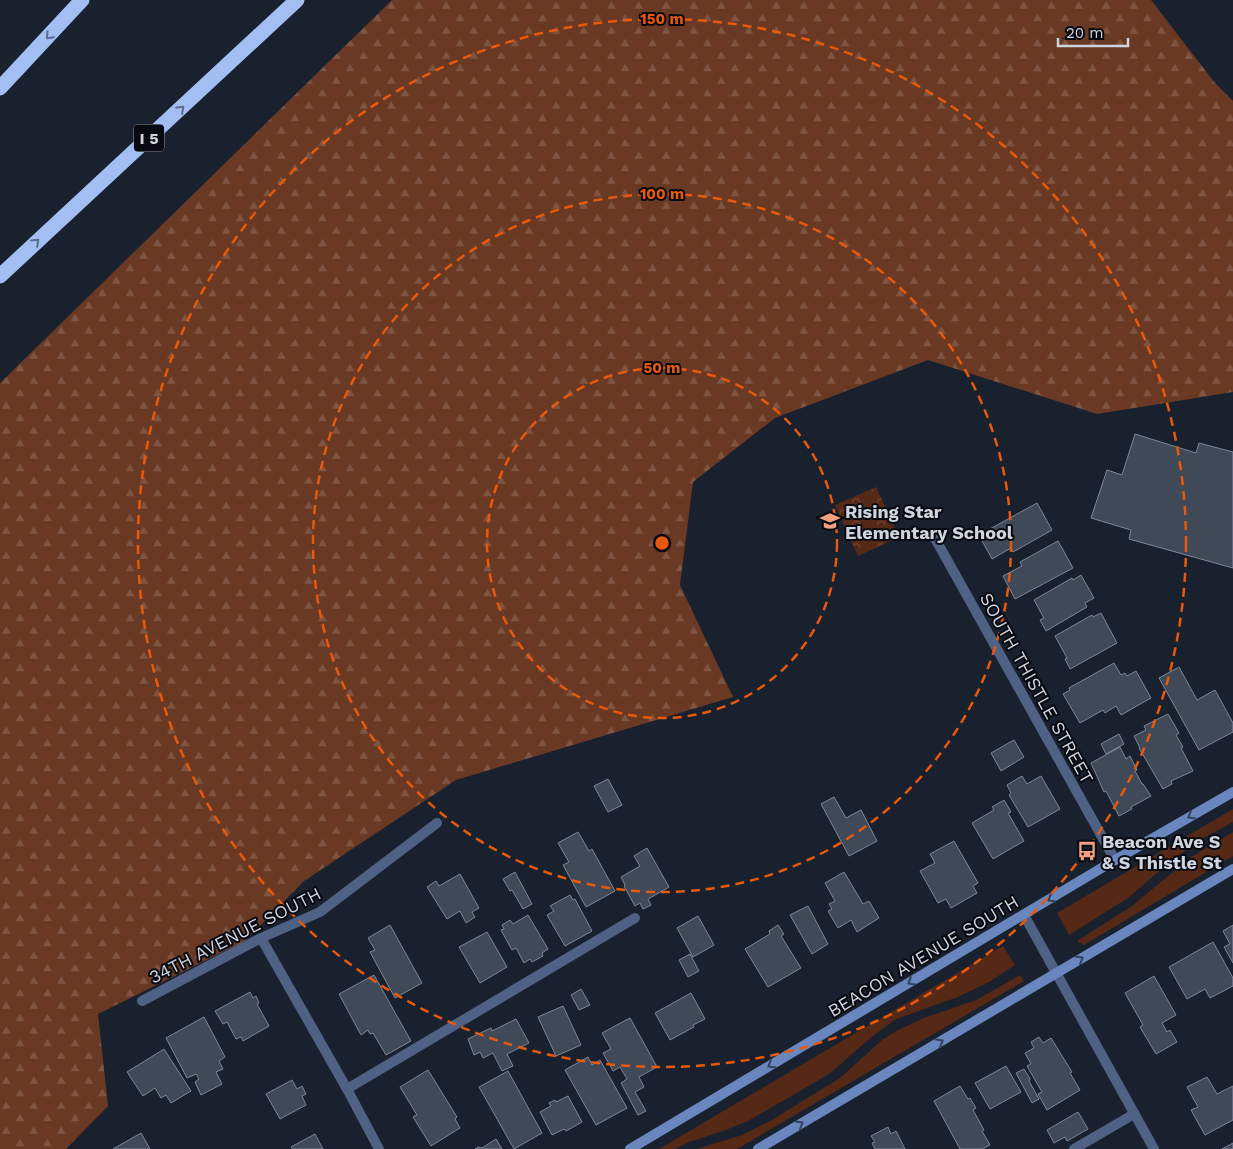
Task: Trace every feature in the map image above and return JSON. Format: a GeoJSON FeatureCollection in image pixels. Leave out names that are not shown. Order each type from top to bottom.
{"type":"FeatureCollection","features":[{"type":"Feature","properties":{"kind":"highway"},"geometry":{"type":"LineString","coordinates":[[0,88],[82,0]]}},
{"type":"Feature","properties":{"kind":"highway","name":"I 5"},"geometry":{"type":"LineString","coordinates":[[0,276],[297,0]]}},
{"type":"Feature","properties":{"kind":"main road","name":"BEACON AVENUE SOUTH"},"geometry":{"type":"LineString","coordinates":[[630,1149],[1115,860],[1233,792]]}},
{"type":"Feature","properties":{"kind":"main road"},"geometry":{"type":"LineString","coordinates":[[758,1149],[1233,869]]}},
{"type":"Feature","properties":{"kind":"street","name":"SOUTH THISTLE STREET"},"geometry":{"type":"LineString","coordinates":[[932,533],[1115,860]]}},
{"type":"Feature","properties":{"kind":"street","name":"34TH AVENUE SOUTH"},"geometry":{"type":"LineString","coordinates":[[142,1001],[261,938],[320,912],[437,822]]}},
{"type":"Feature","properties":{"kind":"street"},"geometry":{"type":"LineString","coordinates":[[1024,915],[1154,1149]]}},
{"type":"Feature","properties":{"kind":"street"},"geometry":{"type":"LineString","coordinates":[[347,1089],[635,918]]}},
{"type":"Feature","properties":{"kind":"street"},"geometry":{"type":"LineString","coordinates":[[261,938],[379,1149]]}},
{"type":"Feature","properties":{"kind":"street"},"geometry":{"type":"LineString","coordinates":[[1074,1149],[1134,1114]]}},
{"type":"Feature","properties":{"kind":"green space"},"geometry":{"type":"Polygon","coordinates":[[[392,0],[1151,0],[1215,83],[1233,101],[1233,392],[1097,414],[928,360],[775,418],[693,482],[680,585],[733,697],[456,780],[304,881],[245,941],[98,1014],[108,1106],[66,1149],[0,1149],[0,383],[392,0]]]}},
{"type":"Feature","properties":{"kind":"green space"},"geometry":{"type":"Polygon","coordinates":[[[876,487],[899,537],[858,556],[835,505],[876,487]]]}},
{"type":"Feature","properties":{"kind":"green space"},"geometry":{"type":"Polygon","coordinates":[[[1233,809],[1233,822],[1198,841],[1171,861],[1128,898],[1069,935],[1057,913],[1233,809]]]}},
{"type":"Feature","properties":{"kind":"green space"},"geometry":{"type":"Polygon","coordinates":[[[1233,832],[1233,856],[1084,945],[1077,941],[1132,906],[1191,857],[1233,832]]]}},
{"type":"Feature","properties":{"kind":"green space"},"geometry":{"type":"Polygon","coordinates":[[[1003,946],[1015,965],[989,982],[958,997],[896,1019],[874,1035],[829,1074],[748,1121],[689,1142],[675,1149],[659,1149],[1003,946]]]}},
{"type":"Feature","properties":{"kind":"green space"},"geometry":{"type":"Polygon","coordinates":[[[1020,975],[1024,981],[737,1149],[697,1149],[742,1135],[770,1121],[840,1078],[882,1040],[898,1030],[924,1018],[976,1000],[1020,975]]]}},
{"type":"Feature","properties":{"kind":"building"},"geometry":{"type":"Polygon","coordinates":[[[1135,434],[1196,453],[1199,443],[1233,452],[1233,568],[1129,539],[1131,530],[1091,518],[1107,470],[1122,475],[1135,434]]]}},
{"type":"Feature","properties":{"kind":"building"},"geometry":{"type":"Polygon","coordinates":[[[1037,503],[1052,530],[1013,552],[1011,548],[992,559],[979,535],[1037,503]]]}},
{"type":"Feature","properties":{"kind":"building"},"geometry":{"type":"Polygon","coordinates":[[[1058,541],[1073,568],[1015,599],[1003,576],[1022,566],[1020,562],[1058,541]]]}},
{"type":"Feature","properties":{"kind":"building"},"geometry":{"type":"Polygon","coordinates":[[[1081,575],[1094,598],[1085,603],[1087,607],[1046,631],[1040,620],[1044,618],[1034,600],[1072,578],[1073,580],[1081,575]]]}},
{"type":"Feature","properties":{"kind":"building"},"geometry":{"type":"Polygon","coordinates":[[[1101,613],[1117,643],[1070,669],[1065,659],[1067,658],[1055,636],[1092,615],[1093,617],[1101,613]]]}},
{"type":"Feature","properties":{"kind":"building"},"geometry":{"type":"Polygon","coordinates":[[[1114,663],[1121,675],[1125,673],[1127,676],[1136,671],[1151,698],[1121,715],[1116,706],[1105,713],[1103,710],[1080,723],[1063,694],[1070,690],[1069,688],[1114,663]]]}},
{"type":"Feature","properties":{"kind":"building"},"geometry":{"type":"Polygon","coordinates":[[[1179,667],[1197,700],[1215,690],[1233,723],[1233,732],[1199,750],[1159,678],[1179,667]]]}},
{"type":"Feature","properties":{"kind":"building"},"geometry":{"type":"Polygon","coordinates":[[[1168,714],[1179,733],[1176,735],[1193,771],[1171,781],[1172,784],[1163,789],[1134,736],[1146,730],[1144,726],[1168,714]]]}},
{"type":"Feature","properties":{"kind":"building"},"geometry":{"type":"Polygon","coordinates":[[[1119,734],[1124,744],[1106,754],[1101,744],[1119,734]]]}},
{"type":"Feature","properties":{"kind":"building"},"geometry":{"type":"Polygon","coordinates":[[[1014,740],[1024,757],[1001,771],[991,753],[1014,740]]]}},
{"type":"Feature","properties":{"kind":"building"},"geometry":{"type":"Polygon","coordinates":[[[1120,747],[1126,759],[1130,756],[1137,770],[1135,771],[1151,796],[1119,816],[1106,791],[1104,792],[1091,763],[1120,747]]]}},
{"type":"Feature","properties":{"kind":"building"},"geometry":{"type":"Polygon","coordinates":[[[1022,776],[1027,784],[1041,776],[1060,809],[1028,827],[1009,795],[1011,793],[1007,785],[1022,776]]]}},
{"type":"Feature","properties":{"kind":"building"},"geometry":{"type":"Polygon","coordinates":[[[608,779],[622,805],[608,812],[594,786],[608,779]]]}},
{"type":"Feature","properties":{"kind":"building"},"geometry":{"type":"Polygon","coordinates":[[[834,797],[846,818],[861,810],[877,841],[849,856],[821,804],[834,797]]]}},
{"type":"Feature","properties":{"kind":"building"},"geometry":{"type":"Polygon","coordinates":[[[1004,800],[1011,812],[1008,813],[1024,841],[993,859],[972,823],[994,810],[992,807],[1004,800]]]}},
{"type":"Feature","properties":{"kind":"building"},"geometry":{"type":"Polygon","coordinates":[[[578,832],[589,851],[592,849],[615,891],[586,907],[563,865],[569,862],[558,843],[578,832]]]}},
{"type":"Feature","properties":{"kind":"building"},"geometry":{"type":"Polygon","coordinates":[[[954,841],[978,883],[973,886],[977,893],[951,908],[946,899],[938,903],[920,871],[935,863],[930,854],[954,841]]]}},
{"type":"Feature","properties":{"kind":"building"},"geometry":{"type":"Polygon","coordinates":[[[647,848],[669,887],[648,899],[651,905],[643,909],[640,903],[635,906],[621,877],[640,866],[634,856],[647,848]]]}},
{"type":"Feature","properties":{"kind":"building"},"geometry":{"type":"Polygon","coordinates":[[[515,872],[532,904],[523,909],[503,879],[515,872]]]}},
{"type":"Feature","properties":{"kind":"building"},"geometry":{"type":"Polygon","coordinates":[[[844,872],[863,904],[869,901],[879,918],[857,932],[851,920],[838,928],[828,911],[832,909],[829,904],[835,901],[825,883],[844,872]]]}},
{"type":"Feature","properties":{"kind":"building"},"geometry":{"type":"Polygon","coordinates":[[[460,874],[479,908],[472,912],[475,917],[466,923],[460,911],[447,919],[427,887],[436,881],[439,886],[460,874]]]}},
{"type":"Feature","properties":{"kind":"building"},"geometry":{"type":"Polygon","coordinates":[[[570,895],[573,900],[575,899],[592,931],[565,946],[547,915],[554,911],[550,906],[570,895]]]}},
{"type":"Feature","properties":{"kind":"building"},"geometry":{"type":"Polygon","coordinates":[[[808,906],[828,944],[812,954],[790,915],[808,906]]]}},
{"type":"Feature","properties":{"kind":"building"},"geometry":{"type":"Polygon","coordinates":[[[528,915],[548,949],[542,953],[543,956],[532,962],[530,959],[524,963],[516,948],[512,950],[501,930],[504,929],[502,925],[510,920],[513,924],[528,915]]]}},
{"type":"Feature","properties":{"kind":"building"},"geometry":{"type":"Polygon","coordinates":[[[698,916],[714,945],[693,957],[677,928],[698,916]]]}},
{"type":"Feature","properties":{"kind":"building"},"geometry":{"type":"Polygon","coordinates":[[[390,925],[422,983],[395,998],[370,952],[375,950],[368,938],[390,925]]]}},
{"type":"Feature","properties":{"kind":"building"},"geometry":{"type":"Polygon","coordinates":[[[778,925],[784,934],[781,936],[801,968],[768,987],[745,949],[770,934],[769,931],[778,925]]]}},
{"type":"Feature","properties":{"kind":"building"},"geometry":{"type":"Polygon","coordinates":[[[1233,925],[1233,963],[1224,947],[1230,944],[1223,931],[1233,925]]]}},
{"type":"Feature","properties":{"kind":"building"},"geometry":{"type":"Polygon","coordinates":[[[487,932],[507,967],[480,983],[459,947],[487,932]]]}},
{"type":"Feature","properties":{"kind":"building"},"geometry":{"type":"Polygon","coordinates":[[[1213,942],[1233,978],[1233,986],[1210,998],[1205,989],[1187,999],[1169,967],[1213,942]]]}},
{"type":"Feature","properties":{"kind":"building"},"geometry":{"type":"Polygon","coordinates":[[[690,954],[699,971],[688,977],[679,960],[690,954]]]}},
{"type":"Feature","properties":{"kind":"building"},"geometry":{"type":"Polygon","coordinates":[[[374,975],[411,1041],[386,1055],[373,1033],[370,1034],[368,1030],[361,1035],[339,994],[374,975]]]}},
{"type":"Feature","properties":{"kind":"building"},"geometry":{"type":"Polygon","coordinates":[[[1154,976],[1176,1015],[1162,1023],[1167,1032],[1170,1030],[1177,1042],[1156,1054],[1140,1027],[1143,1025],[1125,993],[1154,976]]]}},
{"type":"Feature","properties":{"kind":"building"},"geometry":{"type":"Polygon","coordinates":[[[581,989],[590,1005],[579,1010],[571,995],[581,989]]]}},
{"type":"Feature","properties":{"kind":"building"},"geometry":{"type":"Polygon","coordinates":[[[250,992],[253,998],[256,996],[259,1003],[257,1004],[269,1026],[243,1041],[241,1037],[236,1039],[227,1022],[223,1024],[215,1011],[250,992]]]}},
{"type":"Feature","properties":{"kind":"building"},"geometry":{"type":"Polygon","coordinates":[[[691,993],[705,1019],[670,1040],[655,1013],[691,993]]]}},
{"type":"Feature","properties":{"kind":"building"},"geometry":{"type":"Polygon","coordinates":[[[563,1006],[581,1045],[556,1056],[538,1017],[563,1006]]]}},
{"type":"Feature","properties":{"kind":"building"},"geometry":{"type":"Polygon","coordinates":[[[204,1017],[225,1057],[219,1061],[223,1069],[216,1072],[222,1084],[201,1095],[195,1082],[199,1079],[196,1074],[187,1078],[166,1038],[204,1017]]]}},
{"type":"Feature","properties":{"kind":"building"},"geometry":{"type":"Polygon","coordinates":[[[630,1018],[657,1067],[639,1077],[644,1087],[635,1092],[646,1111],[638,1115],[621,1083],[627,1079],[620,1067],[613,1071],[603,1053],[611,1049],[602,1033],[630,1018]]]}},
{"type":"Feature","properties":{"kind":"building"},"geometry":{"type":"Polygon","coordinates":[[[516,1019],[529,1043],[507,1054],[513,1066],[502,1071],[493,1053],[483,1058],[480,1052],[474,1055],[468,1039],[491,1028],[492,1031],[516,1019]]]}},
{"type":"Feature","properties":{"kind":"building"},"geometry":{"type":"Polygon","coordinates":[[[1039,1037],[1043,1043],[1051,1038],[1072,1072],[1070,1073],[1080,1090],[1047,1110],[1038,1094],[1042,1092],[1027,1066],[1031,1064],[1025,1053],[1034,1048],[1031,1042],[1039,1037]]]}},
{"type":"Feature","properties":{"kind":"building"},"geometry":{"type":"Polygon","coordinates":[[[164,1049],[191,1091],[171,1103],[166,1095],[161,1098],[155,1088],[143,1096],[127,1072],[164,1049]]]}},
{"type":"Feature","properties":{"kind":"building"},"geometry":{"type":"Polygon","coordinates":[[[588,1057],[592,1065],[600,1060],[627,1108],[596,1125],[565,1070],[588,1057]]]}},
{"type":"Feature","properties":{"kind":"building"},"geometry":{"type":"Polygon","coordinates":[[[1006,1066],[1021,1092],[990,1109],[975,1083],[1006,1066]]]}},
{"type":"Feature","properties":{"kind":"building"},"geometry":{"type":"Polygon","coordinates":[[[1024,1069],[1039,1099],[1032,1103],[1016,1073],[1024,1069]]]}},
{"type":"Feature","properties":{"kind":"building"},"geometry":{"type":"Polygon","coordinates":[[[428,1070],[457,1117],[455,1119],[460,1128],[431,1146],[413,1117],[417,1115],[400,1087],[428,1070]]]}},
{"type":"Feature","properties":{"kind":"building"},"geometry":{"type":"Polygon","coordinates":[[[508,1071],[542,1133],[514,1149],[479,1087],[508,1071]]]}},
{"type":"Feature","properties":{"kind":"building"},"geometry":{"type":"Polygon","coordinates":[[[1207,1077],[1217,1094],[1233,1086],[1233,1120],[1205,1135],[1191,1110],[1198,1107],[1187,1087],[1207,1077]]]}},
{"type":"Feature","properties":{"kind":"building"},"geometry":{"type":"Polygon","coordinates":[[[292,1080],[297,1089],[302,1086],[306,1094],[302,1096],[306,1105],[280,1119],[266,1094],[292,1080]]]}},
{"type":"Feature","properties":{"kind":"building"},"geometry":{"type":"Polygon","coordinates":[[[960,1086],[976,1108],[973,1110],[990,1145],[982,1149],[960,1149],[934,1101],[960,1086]]]}},
{"type":"Feature","properties":{"kind":"building"},"geometry":{"type":"Polygon","coordinates":[[[568,1096],[582,1122],[566,1131],[564,1129],[552,1135],[540,1112],[551,1106],[549,1103],[568,1096]]]}},
{"type":"Feature","properties":{"kind":"building"},"geometry":{"type":"Polygon","coordinates":[[[1078,1112],[1088,1129],[1067,1141],[1065,1137],[1054,1143],[1047,1130],[1078,1112]]]}},
{"type":"Feature","properties":{"kind":"building"},"geometry":{"type":"Polygon","coordinates":[[[888,1127],[891,1134],[896,1131],[905,1149],[875,1149],[872,1143],[875,1142],[871,1136],[888,1127]]]}},
{"type":"Feature","properties":{"kind":"building"},"geometry":{"type":"Polygon","coordinates":[[[141,1133],[150,1149],[113,1149],[141,1133]]]}},
{"type":"Feature","properties":{"kind":"building"},"geometry":{"type":"Polygon","coordinates":[[[315,1134],[323,1149],[293,1149],[291,1147],[315,1134]]]}},
{"type":"Feature","properties":{"kind":"building"},"geometry":{"type":"Polygon","coordinates":[[[496,1139],[502,1149],[475,1149],[478,1147],[482,1148],[496,1139]]]}},
{"type":"Feature","properties":{"kind":"building"},"geometry":{"type":"Polygon","coordinates":[[[1233,1143],[1233,1149],[1222,1149],[1233,1143]]]}},
{"type":"Feature","properties":{"kind":"place","name":"Rising Star Elementary School"},"geometry":{"type":"Point","coordinates":[830,521]}},
{"type":"Feature","properties":{"kind":"place","name":"Beacon Ave S & S Thistle St"},"geometry":{"type":"Point","coordinates":[1087,851]}}]}
